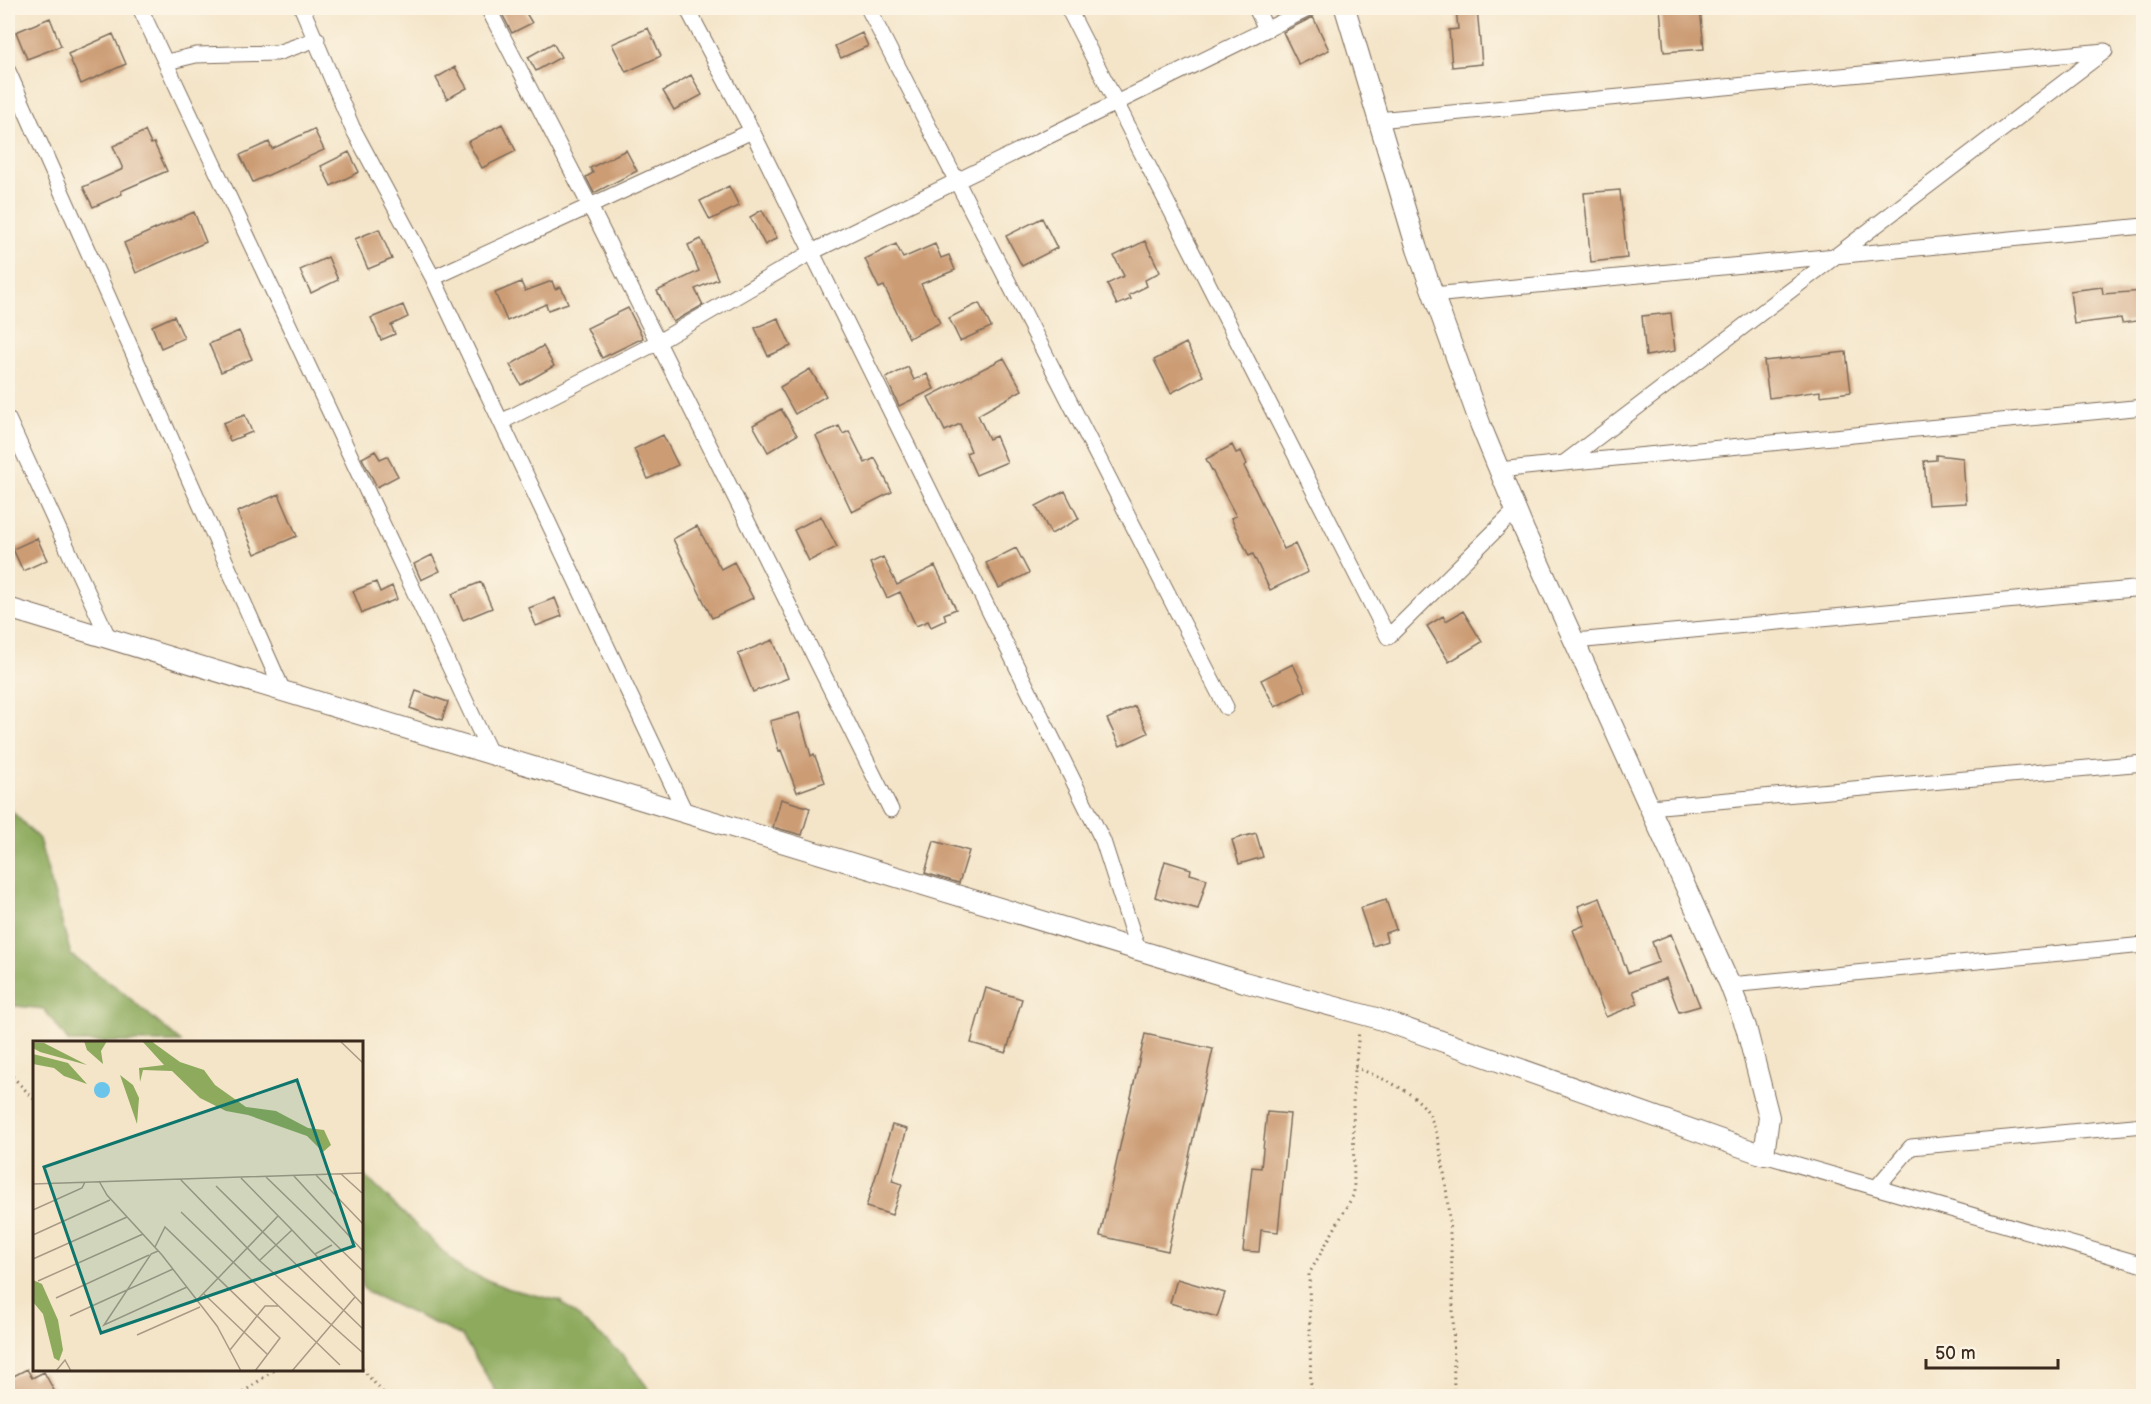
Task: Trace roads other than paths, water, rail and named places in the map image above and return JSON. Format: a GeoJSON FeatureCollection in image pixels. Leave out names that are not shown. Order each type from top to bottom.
{"type":"FeatureCollection","features":[{"type":"Feature","properties":{"kind":"street"},"geometry":{"type":"LineString","coordinates":[[140,8],[491,754]]}},
{"type":"Feature","properties":{"kind":"street"},"geometry":{"type":"LineString","coordinates":[[302,8],[317,39],[352,127],[433,278],[686,813]]}},
{"type":"Feature","properties":{"kind":"street"},"geometry":{"type":"LineString","coordinates":[[488,8],[590,206],[891,810]]}},
{"type":"Feature","properties":{"kind":"street"},"geometry":{"type":"LineString","coordinates":[[687,8],[752,131],[1103,841],[1138,950]]}},
{"type":"Feature","properties":{"kind":"street"},"geometry":{"type":"LineString","coordinates":[[868,8],[1226,707]]}},
{"type":"Feature","properties":{"kind":"street"},"geometry":{"type":"LineString","coordinates":[[1068,8],[1388,637],[1516,510]]}},
{"type":"Feature","properties":{"kind":"street"},"geometry":{"type":"LineString","coordinates":[[1256,8],[1266,29]]}},
{"type":"Feature","properties":{"kind":"street"},"geometry":{"type":"LineString","coordinates":[[501,422],[658,342],[812,252],[1310,8]]}},
{"type":"Feature","properties":{"kind":"street"},"geometry":{"type":"LineString","coordinates":[[1345,8],[1377,120],[1433,295],[1499,470],[1730,985],[1746,1027],[1769,1117],[1764,1155]]}},
{"type":"Feature","properties":{"kind":"street"},"geometry":{"type":"LineString","coordinates":[[167,62],[196,55],[277,53],[317,39]]}},
{"type":"Feature","properties":{"kind":"street"},"geometry":{"type":"LineString","coordinates":[[1377,120],[2105,51],[1564,463]]}},
{"type":"Feature","properties":{"kind":"street"},"geometry":{"type":"LineString","coordinates":[[8,71],[283,692]]}},
{"type":"Feature","properties":{"kind":"street"},"geometry":{"type":"LineString","coordinates":[[433,278],[752,131]]}},
{"type":"Feature","properties":{"kind":"street"},"geometry":{"type":"LineString","coordinates":[[1433,295],[2144,225]]}},
{"type":"Feature","properties":{"kind":"street"},"geometry":{"type":"LineString","coordinates":[[1499,470],[2144,407]]}},
{"type":"Feature","properties":{"kind":"street"},"geometry":{"type":"LineString","coordinates":[[8,419],[109,639]]}},
{"type":"Feature","properties":{"kind":"street"},"geometry":{"type":"LineString","coordinates":[[1575,641],[2144,588]]}},
{"type":"Feature","properties":{"kind":"street"},"geometry":{"type":"LineString","coordinates":[[8,608],[1138,950],[1360,1014],[1764,1155],[2144,1265]]}},
{"type":"Feature","properties":{"kind":"street"},"geometry":{"type":"LineString","coordinates":[[1650,807],[2144,763]]}},
{"type":"Feature","properties":{"kind":"street"},"geometry":{"type":"LineString","coordinates":[[1730,985],[2144,945]]}},
{"type":"Feature","properties":{"kind":"street"},"geometry":{"type":"LineString","coordinates":[[1877,1187],[1911,1147],[2144,1125]]}}]}
